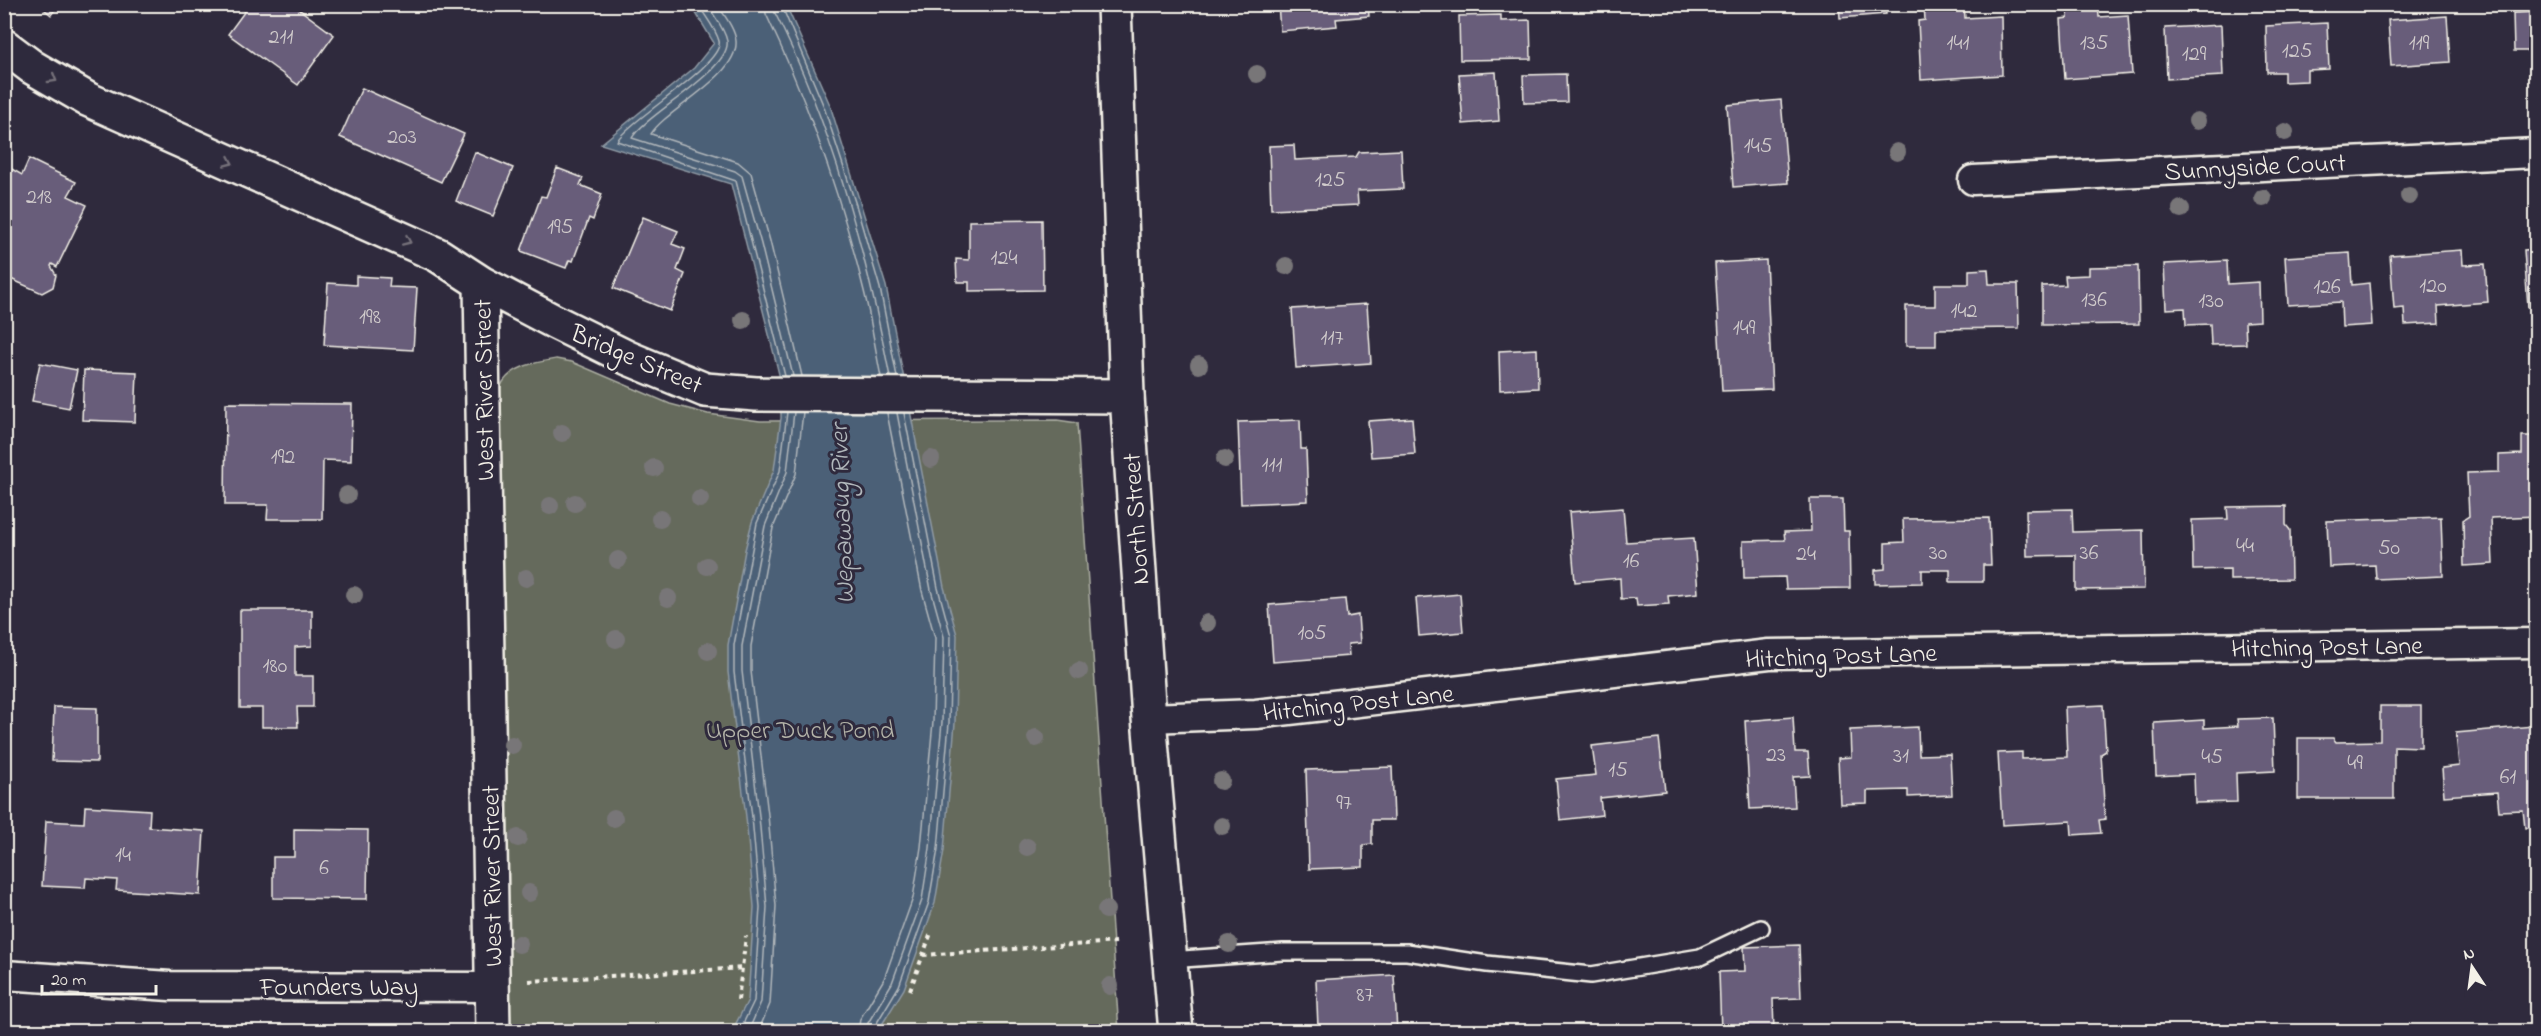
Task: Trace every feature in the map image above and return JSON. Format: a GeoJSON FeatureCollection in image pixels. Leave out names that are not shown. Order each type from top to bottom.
{"type":"FeatureCollection","features":[{"type":"Feature","properties":{"kind":"street","name":"North Street"},"geometry":{"type":"LineString","coordinates":[[1114,4],[1127,396],[1149,718],[1176,1032]]}},
{"type":"Feature","properties":{"kind":"street","name":"West River Street"},"geometry":{"type":"LineString","coordinates":[[4,46],[33,67],[87,99],[438,255],[481,282],[493,1032]]}},
{"type":"Feature","properties":{"kind":"street","name":"Sunnyside Court"},"geometry":{"type":"LineString","coordinates":[[1973,180],[2536,153]]}},
{"type":"Feature","properties":{"kind":"street","name":"Bridge Street"},"geometry":{"type":"LineString","coordinates":[[481,282],[628,358],[705,390],[756,394],[1127,396]]}},
{"type":"Feature","properties":{"kind":"street","name":"Hitching Post Lane"},"geometry":{"type":"LineString","coordinates":[[1149,718],[1256,714],[1769,654],[2536,643]]}},
{"type":"Feature","properties":{"kind":"street","name":"Founders Way"},"geometry":{"type":"LineString","coordinates":[[4,975],[170,986],[493,987]]}},
{"type":"Feature","properties":{"kind":"lane"},"geometry":{"type":"LineString","coordinates":[[1169,960],[1283,952],[1407,952],[1487,964],[1591,975],[1700,957],[1761,928]]}},
{"type":"Feature","properties":{"kind":"path"},"geometry":{"type":"LineString","coordinates":[[910,990],[931,933]]}},
{"type":"Feature","properties":{"kind":"path"},"geometry":{"type":"LineString","coordinates":[[738,1000],[746,936]]}},
{"type":"Feature","properties":{"kind":"path"},"geometry":{"type":"LineString","coordinates":[[924,954],[1117,942]]}},
{"type":"Feature","properties":{"kind":"path"},"geometry":{"type":"LineString","coordinates":[[525,981],[743,968]]}},
{"type":"Feature","properties":{"kind":"green space","name":"Upper Duck Pond"},"geometry":{"type":"Polygon","coordinates":[[[556,359],[572,362],[670,404],[708,414],[760,421],[1057,420],[1077,423],[1119,1031],[507,1031],[497,410],[500,388],[505,379],[517,369],[556,359]]]}},
{"type":"Feature","properties":{"kind":"water","name":"Wepawaug River"},"geometry":{"type":"Polygon","coordinates":[[[691,5],[786,5],[830,105],[886,286],[944,587],[957,635],[955,723],[944,850],[935,903],[904,989],[878,1031],[732,1031],[748,1000],[754,907],[746,817],[728,672],[728,645],[752,522],[774,470],[781,418],[781,382],[731,184],[601,144],[694,68],[714,43],[691,5]]]}},
{"type":"Feature","properties":{"kind":"building"},"geometry":{"type":"Polygon","coordinates":[[[38,4],[59,4],[51,15],[38,4]]]}},
{"type":"Feature","properties":{"kind":"building"},"geometry":{"type":"Polygon","coordinates":[[[250,4],[292,4],[334,35],[298,85],[228,34],[250,4]]]}},
{"type":"Feature","properties":{"kind":"building"},"geometry":{"type":"Polygon","coordinates":[[[1278,4],[1368,4],[1369,16],[1336,19],[1337,26],[1280,31],[1278,4]]]}},
{"type":"Feature","properties":{"kind":"building"},"geometry":{"type":"Polygon","coordinates":[[[1839,4],[1885,4],[1886,14],[1840,18],[1839,4]]]}},
{"type":"Feature","properties":{"kind":"building"},"geometry":{"type":"Polygon","coordinates":[[[1924,4],[1964,4],[1965,18],[2001,16],[2002,75],[1921,80],[1918,21],[1925,20],[1924,4]]]}},
{"type":"Feature","properties":{"kind":"building"},"geometry":{"type":"Polygon","coordinates":[[[2067,4],[2098,4],[2099,17],[2128,15],[2132,74],[2065,79],[2061,19],[2068,18],[2067,4]]]}},
{"type":"Feature","properties":{"kind":"building"},"geometry":{"type":"Polygon","coordinates":[[[2536,12],[2536,56],[2535,51],[2514,51],[2513,13],[2536,12]]]}},
{"type":"Feature","properties":{"kind":"building"},"geometry":{"type":"Polygon","coordinates":[[[1501,15],[1501,21],[1530,20],[1531,59],[1460,60],[1459,16],[1501,15]]]}},
{"type":"Feature","properties":{"kind":"building"},"geometry":{"type":"Polygon","coordinates":[[[2447,16],[2450,62],[2391,66],[2388,20],[2447,16]]]}},
{"type":"Feature","properties":{"kind":"building"},"geometry":{"type":"Polygon","coordinates":[[[2327,23],[2329,69],[2307,70],[2307,81],[2284,82],[2284,72],[2267,72],[2266,26],[2327,23]]]}},
{"type":"Feature","properties":{"kind":"building"},"geometry":{"type":"Polygon","coordinates":[[[2221,25],[2223,76],[2167,79],[2165,28],[2221,25]]]}},
{"type":"Feature","properties":{"kind":"building"},"geometry":{"type":"Polygon","coordinates":[[[1496,72],[1499,121],[1463,124],[1459,74],[1496,72]]]}},
{"type":"Feature","properties":{"kind":"building"},"geometry":{"type":"Polygon","coordinates":[[[1566,74],[1567,102],[1524,103],[1523,75],[1566,74]]]}},
{"type":"Feature","properties":{"kind":"building"},"geometry":{"type":"Polygon","coordinates":[[[362,88],[464,134],[441,182],[340,137],[362,88]]]}},
{"type":"Feature","properties":{"kind":"building"},"geometry":{"type":"Polygon","coordinates":[[[1781,100],[1788,183],[1733,187],[1727,105],[1781,100]]]}},
{"type":"Feature","properties":{"kind":"building"},"geometry":{"type":"Polygon","coordinates":[[[1294,145],[1295,160],[1356,157],[1359,152],[1401,150],[1403,189],[1357,191],[1358,205],[1271,209],[1269,146],[1294,145]]]}},
{"type":"Feature","properties":{"kind":"building"},"geometry":{"type":"Polygon","coordinates":[[[475,152],[513,168],[493,216],[456,201],[475,152]]]}},
{"type":"Feature","properties":{"kind":"building"},"geometry":{"type":"Polygon","coordinates":[[[29,159],[76,182],[68,196],[87,205],[57,267],[52,264],[51,266],[56,275],[53,287],[42,293],[4,276],[4,179],[10,168],[22,175],[29,159]]]}},
{"type":"Feature","properties":{"kind":"building"},"geometry":{"type":"Polygon","coordinates":[[[557,168],[583,178],[580,185],[602,194],[593,220],[589,218],[573,261],[569,260],[566,268],[521,251],[541,196],[546,197],[557,168]]]}},
{"type":"Feature","properties":{"kind":"building"},"geometry":{"type":"Polygon","coordinates":[[[643,217],[678,231],[672,244],[685,249],[677,270],[685,274],[670,311],[613,288],[643,217]]]}},
{"type":"Feature","properties":{"kind":"building"},"geometry":{"type":"Polygon","coordinates":[[[1042,220],[1043,290],[969,291],[969,282],[957,282],[956,259],[969,260],[969,221],[1042,220]]]}},
{"type":"Feature","properties":{"kind":"building"},"geometry":{"type":"Polygon","coordinates":[[[2536,249],[2536,307],[2528,307],[2524,250],[2536,249]]]}},
{"type":"Feature","properties":{"kind":"building"},"geometry":{"type":"Polygon","coordinates":[[[2462,250],[2463,265],[2485,264],[2488,302],[2438,306],[2439,323],[2405,325],[2404,308],[2394,309],[2390,255],[2462,250]]]}},
{"type":"Feature","properties":{"kind":"building"},"geometry":{"type":"Polygon","coordinates":[[[2350,253],[2352,285],[2369,283],[2372,325],[2342,327],[2341,302],[2288,305],[2285,257],[2350,253]]]}},
{"type":"Feature","properties":{"kind":"building"},"geometry":{"type":"Polygon","coordinates":[[[1766,260],[1772,389],[1722,391],[1715,263],[1766,260]]]}},
{"type":"Feature","properties":{"kind":"building"},"geometry":{"type":"Polygon","coordinates":[[[2227,261],[2228,284],[2259,282],[2260,321],[2245,322],[2246,344],[2211,345],[2210,324],[2186,325],[2185,308],[2166,309],[2164,264],[2227,261]]]}},
{"type":"Feature","properties":{"kind":"building"},"geometry":{"type":"Polygon","coordinates":[[[2138,266],[2139,324],[2042,325],[2042,286],[2066,285],[2065,276],[2089,275],[2089,267],[2138,266]]]}},
{"type":"Feature","properties":{"kind":"building"},"geometry":{"type":"Polygon","coordinates":[[[1988,269],[1989,284],[2018,284],[2019,328],[1936,329],[1936,346],[1906,346],[1906,306],[1935,306],[1935,284],[1969,284],[1969,270],[1988,269]]]}},
{"type":"Feature","properties":{"kind":"building"},"geometry":{"type":"Polygon","coordinates":[[[356,276],[390,278],[389,287],[417,288],[413,350],[324,345],[328,283],[356,285],[356,276]]]}},
{"type":"Feature","properties":{"kind":"building"},"geometry":{"type":"Polygon","coordinates":[[[1367,304],[1371,363],[1296,368],[1292,309],[1367,304]]]}},
{"type":"Feature","properties":{"kind":"building"},"geometry":{"type":"Polygon","coordinates":[[[1537,349],[1538,388],[1500,390],[1499,351],[1537,349]]]}},
{"type":"Feature","properties":{"kind":"building"},"geometry":{"type":"Polygon","coordinates":[[[40,363],[77,370],[69,408],[32,401],[40,363]]]}},
{"type":"Feature","properties":{"kind":"building"},"geometry":{"type":"Polygon","coordinates":[[[84,370],[137,372],[135,422],[82,420],[84,370]]]}},
{"type":"Feature","properties":{"kind":"building"},"geometry":{"type":"Polygon","coordinates":[[[226,403],[352,404],[351,461],[323,460],[322,519],[267,519],[268,505],[225,505],[226,403]]]}},
{"type":"Feature","properties":{"kind":"building"},"geometry":{"type":"Polygon","coordinates":[[[1412,418],[1415,454],[1371,457],[1368,421],[1412,418]]]}},
{"type":"Feature","properties":{"kind":"building"},"geometry":{"type":"Polygon","coordinates":[[[1300,420],[1301,449],[1306,449],[1308,501],[1241,504],[1238,422],[1300,420]]]}},
{"type":"Feature","properties":{"kind":"building"},"geometry":{"type":"Polygon","coordinates":[[[2522,436],[2536,436],[2536,516],[2491,518],[2493,564],[2464,566],[2463,520],[2469,516],[2467,473],[2499,472],[2499,455],[2522,454],[2522,436]]]}},
{"type":"Feature","properties":{"kind":"building"},"geometry":{"type":"Polygon","coordinates":[[[1810,499],[1843,499],[1844,531],[1849,531],[1850,588],[1786,589],[1785,577],[1744,578],[1743,541],[1785,540],[1784,532],[1811,531],[1810,499]]]}},
{"type":"Feature","properties":{"kind":"building"},"geometry":{"type":"Polygon","coordinates":[[[2286,506],[2286,525],[2290,530],[2291,579],[2230,580],[2230,569],[2193,570],[2192,520],[2228,519],[2227,507],[2286,506]]]}},
{"type":"Feature","properties":{"kind":"building"},"geometry":{"type":"Polygon","coordinates":[[[1623,508],[1626,542],[1694,538],[1698,593],[1668,596],[1669,604],[1637,606],[1636,598],[1621,599],[1620,578],[1575,582],[1569,512],[1623,508]]]}},
{"type":"Feature","properties":{"kind":"building"},"geometry":{"type":"Polygon","coordinates":[[[2072,509],[2073,532],[2143,530],[2144,589],[2076,590],[2076,555],[2027,556],[2026,510],[2072,509]]]}},
{"type":"Feature","properties":{"kind":"building"},"geometry":{"type":"Polygon","coordinates":[[[2441,517],[2443,576],[2376,579],[2375,565],[2329,567],[2327,521],[2441,517]]]}},
{"type":"Feature","properties":{"kind":"building"},"geometry":{"type":"Polygon","coordinates":[[[1989,518],[1991,565],[1983,565],[1983,582],[1950,582],[1950,570],[1922,570],[1922,583],[1875,584],[1875,570],[1885,569],[1885,543],[1904,542],[1903,519],[1989,518]]]}},
{"type":"Feature","properties":{"kind":"building"},"geometry":{"type":"Polygon","coordinates":[[[1460,594],[1463,632],[1419,636],[1416,598],[1460,594]]]}},
{"type":"Feature","properties":{"kind":"building"},"geometry":{"type":"Polygon","coordinates":[[[1345,599],[1347,617],[1358,615],[1360,643],[1348,644],[1349,656],[1273,662],[1269,605],[1345,599]]]}},
{"type":"Feature","properties":{"kind":"building"},"geometry":{"type":"Polygon","coordinates":[[[240,610],[312,610],[312,646],[295,647],[295,676],[313,676],[313,707],[297,707],[298,727],[262,727],[262,708],[240,708],[240,610]]]}},
{"type":"Feature","properties":{"kind":"building"},"geometry":{"type":"Polygon","coordinates":[[[2103,705],[2106,751],[2101,754],[2105,819],[2099,820],[2101,833],[2072,835],[2071,821],[2002,825],[1998,753],[2022,752],[2022,759],[2067,757],[2065,707],[2103,705]]]}},
{"type":"Feature","properties":{"kind":"building"},"geometry":{"type":"Polygon","coordinates":[[[2380,706],[2421,706],[2421,747],[2394,746],[2394,799],[2298,799],[2298,738],[2333,738],[2336,742],[2380,741],[2380,706]]]}},
{"type":"Feature","properties":{"kind":"building"},"geometry":{"type":"Polygon","coordinates":[[[54,707],[97,708],[97,762],[52,761],[54,707]]]}},
{"type":"Feature","properties":{"kind":"building"},"geometry":{"type":"Polygon","coordinates":[[[1793,717],[1795,752],[1808,752],[1810,776],[1793,777],[1795,807],[1750,809],[1745,721],[1793,717]]]}},
{"type":"Feature","properties":{"kind":"building"},"geometry":{"type":"Polygon","coordinates":[[[2273,718],[2275,771],[2236,773],[2237,802],[2195,803],[2194,774],[2156,776],[2154,723],[2204,720],[2204,728],[2238,726],[2237,719],[2273,718]]]}},
{"type":"Feature","properties":{"kind":"building"},"geometry":{"type":"Polygon","coordinates":[[[2533,726],[2536,764],[2536,827],[2525,828],[2523,810],[2499,811],[2497,792],[2444,796],[2442,768],[2459,766],[2456,733],[2533,726]]]}},
{"type":"Feature","properties":{"kind":"building"},"geometry":{"type":"Polygon","coordinates":[[[1918,727],[1919,755],[1950,754],[1952,795],[1908,797],[1908,790],[1867,791],[1867,803],[1840,804],[1838,758],[1851,757],[1850,730],[1918,727]]]}},
{"type":"Feature","properties":{"kind":"building"},"geometry":{"type":"Polygon","coordinates":[[[1659,738],[1665,791],[1600,798],[1602,815],[1560,820],[1556,779],[1596,775],[1592,746],[1659,738]]]}},
{"type":"Feature","properties":{"kind":"building"},"geometry":{"type":"Polygon","coordinates":[[[1392,767],[1394,820],[1372,820],[1372,844],[1363,845],[1363,867],[1309,869],[1306,770],[1392,767]]]}},
{"type":"Feature","properties":{"kind":"building"},"geometry":{"type":"Polygon","coordinates":[[[85,806],[150,810],[149,827],[204,831],[200,895],[116,890],[117,880],[86,878],[85,888],[42,886],[46,821],[84,823],[85,806]]]}},
{"type":"Feature","properties":{"kind":"building"},"geometry":{"type":"Polygon","coordinates":[[[294,829],[368,830],[367,899],[273,898],[273,857],[294,857],[294,829]]]}},
{"type":"Feature","properties":{"kind":"building"},"geometry":{"type":"Polygon","coordinates":[[[1799,945],[1801,998],[1773,999],[1774,1032],[1721,1032],[1719,972],[1745,971],[1744,947],[1799,945]]]}},
{"type":"Feature","properties":{"kind":"building"},"geometry":{"type":"Polygon","coordinates":[[[1394,975],[1397,1032],[1341,1032],[1341,1026],[1318,1027],[1316,980],[1394,975]]]}}]}
